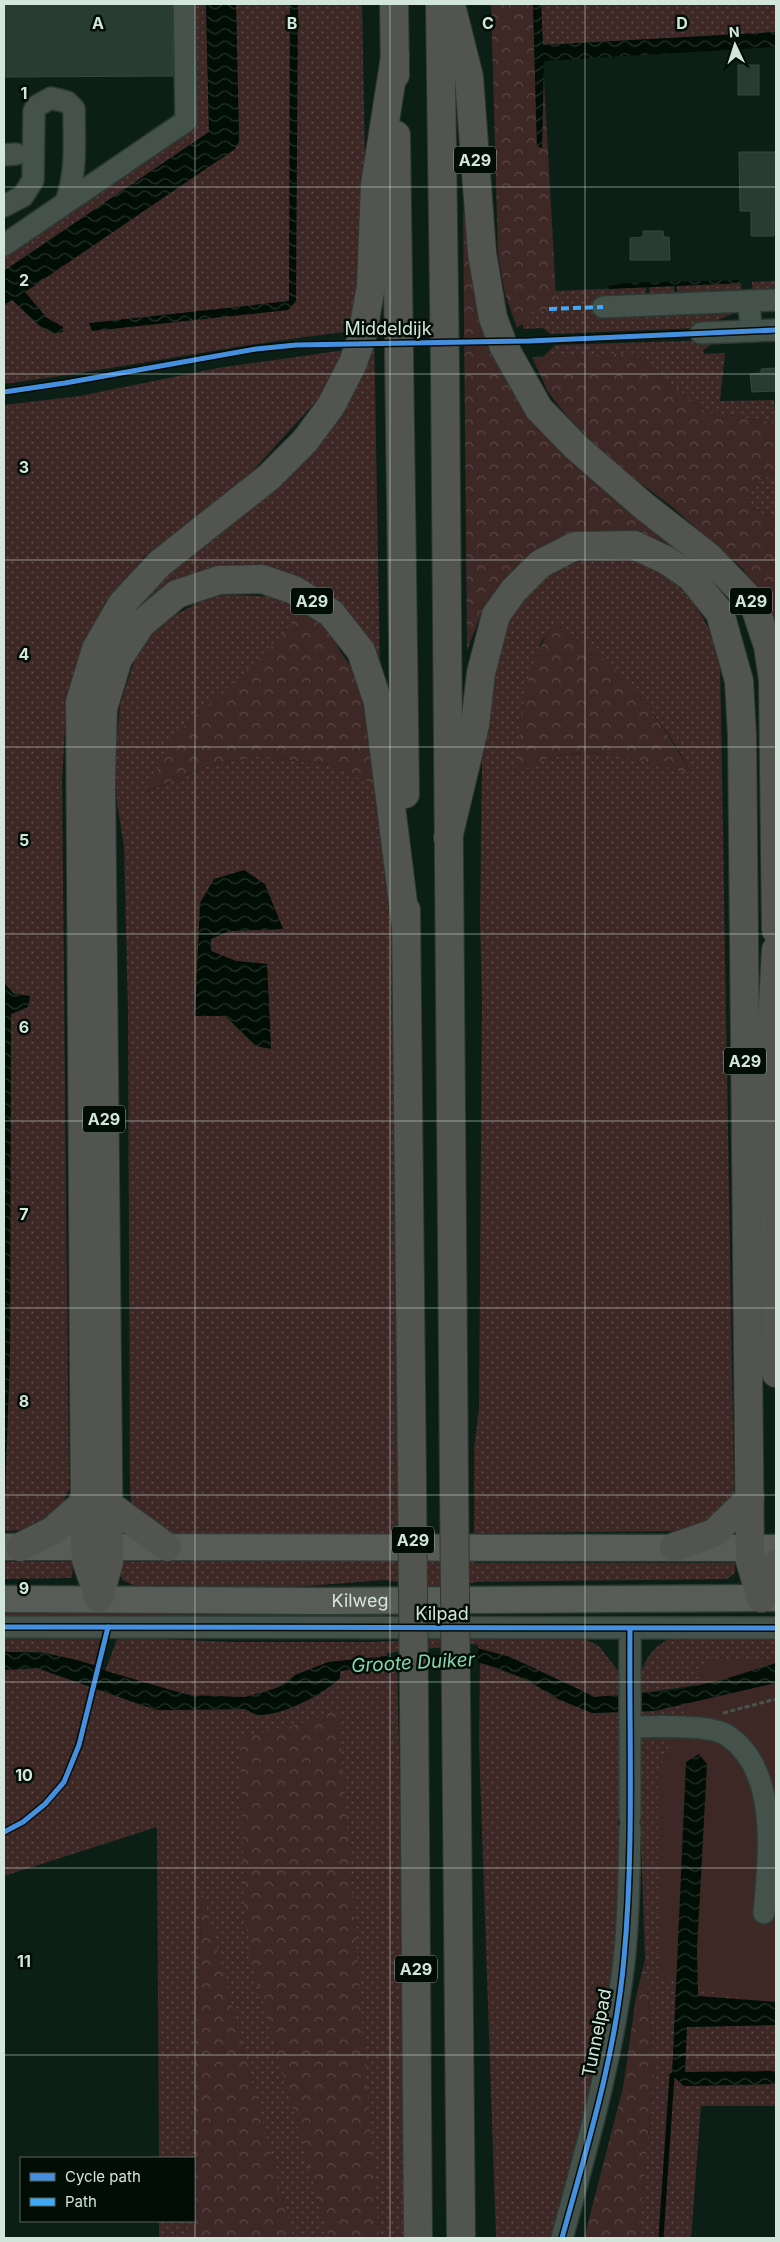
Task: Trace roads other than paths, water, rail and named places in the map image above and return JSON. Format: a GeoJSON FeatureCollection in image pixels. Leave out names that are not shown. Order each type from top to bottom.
{"type":"FeatureCollection","features":[{"type":"Feature","properties":{"kind":"highway","name":"A29"},"geometry":{"type":"LineString","coordinates":[[394,4],[400,367],[412,1483],[418,2238]]}},
{"type":"Feature","properties":{"kind":"highway","name":"A29"},"geometry":{"type":"LineString","coordinates":[[440,4],[445,368],[461,2238]]}},
{"type":"Feature","properties":{"kind":"highway","name":"A29"},"geometry":{"type":"LineString","coordinates":[[450,4],[469,78],[482,253],[493,318],[504,347],[539,409],[576,447],[645,507],[709,557],[754,604],[768,646],[773,680],[776,930]]}},
{"type":"Feature","properties":{"kind":"highway","name":"A29"},"geometry":{"type":"LineString","coordinates":[[97,1503],[80,702],[96,649],[122,604],[158,564],[269,477],[305,441],[331,406],[353,363],[362,337],[368,310],[371,286],[375,185],[395,57]]}},
{"type":"Feature","properties":{"kind":"highway","name":"A29"},"geometry":{"type":"LineString","coordinates":[[448,838],[475,725],[481,673],[496,615],[514,590],[540,564],[576,546],[634,545],[666,560],[691,577],[720,613],[739,681],[750,1498],[763,1548],[750,1561],[769,1598]]}},
{"type":"Feature","properties":{"kind":"highway","name":"A29"},"geometry":{"type":"LineString","coordinates":[[98,1598],[109,1562],[97,1547],[103,708],[118,659],[141,624],[178,594],[219,580],[262,580],[294,590],[331,613],[361,650],[378,702],[406,927]]}},
{"type":"Feature","properties":{"kind":"highway","name":"A29"},"geometry":{"type":"LineString","coordinates":[[776,950],[772,1023],[776,1374]]}},
{"type":"Feature","properties":{"kind":"highway"},"geometry":{"type":"LineString","coordinates":[[674,1547],[714,1533],[750,1498]]}},
{"type":"Feature","properties":{"kind":"highway"},"geometry":{"type":"LineString","coordinates":[[12,1547],[52,1531],[97,1503],[167,1547]]}},
{"type":"Feature","properties":{"kind":"highway"},"geometry":{"type":"LineString","coordinates":[[769,1598],[776,1564]]}},
{"type":"Feature","properties":{"kind":"main road"},"geometry":{"type":"LineString","coordinates":[[12,1547],[763,1548]]}},
{"type":"Feature","properties":{"kind":"main road","name":"Kilweg"},"geometry":{"type":"LineString","coordinates":[[4,1599],[98,1598],[325,1601],[769,1598]]}},
{"type":"Feature","properties":{"kind":"street"},"geometry":{"type":"LineString","coordinates":[[4,245],[186,121],[184,4]]}},
{"type":"Feature","properties":{"kind":"street"},"geometry":{"type":"LineString","coordinates":[[4,206],[23,196],[29,188],[34,170],[34,111],[37,106],[51,98],[67,102],[74,109],[74,170],[66,202]]}},
{"type":"Feature","properties":{"kind":"street"},"geometry":{"type":"LineString","coordinates":[[603,307],[776,300]]}},
{"type":"Feature","properties":{"kind":"street"},"geometry":{"type":"LineString","coordinates":[[749,301],[751,331]]}},
{"type":"Feature","properties":{"kind":"street"},"geometry":{"type":"LineString","coordinates":[[701,333],[776,330]]}},
{"type":"Feature","properties":{"kind":"street","name":"Kilpad"},"geometry":{"type":"LineString","coordinates":[[4,1627],[776,1628]]}},
{"type":"Feature","properties":{"kind":"street","name":"Tunnelpad"},"geometry":{"type":"LineString","coordinates":[[562,2238],[590,2137],[614,2031],[624,1959],[630,1823],[630,1629]]}},
{"type":"Feature","properties":{"kind":"street"},"geometry":{"type":"LineString","coordinates":[[630,1721],[716,1732],[748,1753],[761,1779],[770,1808],[764,1913]]}},
{"type":"Feature","properties":{"kind":"water"},"geometry":{"type":"Polygon","coordinates":[[[206,4],[236,4],[239,141],[235,149],[25,292],[46,317],[63,327],[63,332],[55,334],[40,326],[12,300],[4,305],[4,271],[209,132],[206,4]]]}},
{"type":"Feature","properties":{"kind":"water"},"geometry":{"type":"Polygon","coordinates":[[[290,4],[298,4],[296,301],[288,310],[92,331],[89,323],[289,301],[290,4]]]}},
{"type":"Feature","properties":{"kind":"water"},"geometry":{"type":"Polygon","coordinates":[[[533,4],[541,4],[543,45],[776,32],[776,47],[544,61],[542,148],[537,146],[533,4]]]}},
{"type":"Feature","properties":{"kind":"water"},"geometry":{"type":"Polygon","coordinates":[[[741,280],[741,283],[609,289],[608,286],[625,283],[741,280]]]}},
{"type":"Feature","properties":{"kind":"water"},"geometry":{"type":"Polygon","coordinates":[[[244,870],[265,884],[283,929],[229,931],[211,939],[211,951],[236,961],[267,964],[271,1049],[256,1046],[225,1016],[195,1016],[200,903],[214,879],[244,870]]]}},
{"type":"Feature","properties":{"kind":"water"},"geometry":{"type":"Polygon","coordinates":[[[4,875],[5,984],[14,994],[30,996],[28,1007],[11,1014],[10,1359],[4,1496],[4,875]]]}},
{"type":"Feature","properties":{"kind":"water","name":"Groote Duiker"},"geometry":{"type":"Polygon","coordinates":[[[473,1647],[510,1657],[595,1697],[678,1690],[722,1680],[776,1663],[776,1683],[654,1711],[592,1713],[558,1699],[527,1680],[499,1668],[468,1660],[397,1664],[340,1671],[340,1678],[314,1697],[291,1708],[259,1715],[245,1709],[156,1710],[37,1668],[4,1670],[4,1652],[56,1655],[81,1661],[106,1671],[188,1695],[245,1697],[284,1686],[295,1675],[328,1662],[473,1647]]]}},
{"type":"Feature","properties":{"kind":"water"},"geometry":{"type":"Polygon","coordinates":[[[699,1754],[707,1764],[697,1950],[698,1996],[776,2002],[776,2025],[687,2027],[685,2072],[776,2071],[776,2084],[684,2086],[672,2075],[686,1762],[699,1754]]]}},
{"type":"Feature","properties":{"kind":"waterway"},"geometry":{"type":"LineString","coordinates":[[661,2238],[672,2075]]}}]}
